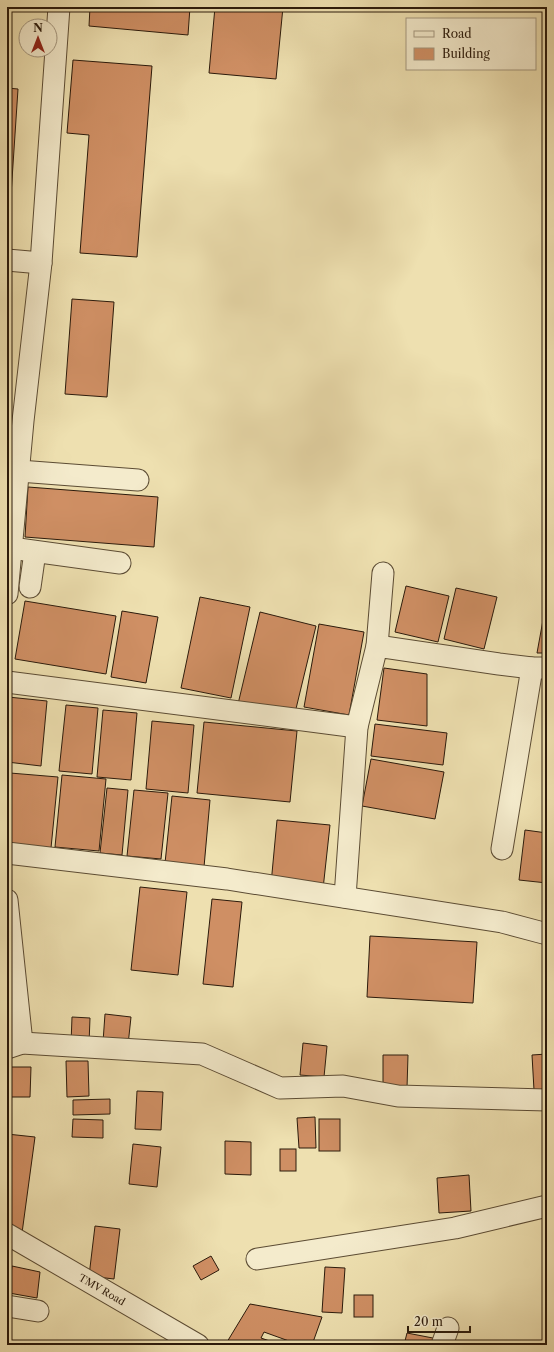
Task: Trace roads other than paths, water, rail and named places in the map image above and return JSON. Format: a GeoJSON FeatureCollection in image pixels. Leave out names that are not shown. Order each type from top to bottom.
{"type":"FeatureCollection","features":[{"type":"Feature","properties":{"kind":"street"},"geometry":{"type":"LineString","coordinates":[[7,594],[20,470],[15,426],[41,263],[59,7]]}},
{"type":"Feature","properties":{"kind":"street"},"geometry":{"type":"LineString","coordinates":[[7,260],[41,263]]}},
{"type":"Feature","properties":{"kind":"street"},"geometry":{"type":"LineString","coordinates":[[20,470],[138,480]]}},
{"type":"Feature","properties":{"kind":"street"},"geometry":{"type":"LineString","coordinates":[[11,548],[120,563]]}},
{"type":"Feature","properties":{"kind":"street"},"geometry":{"type":"LineString","coordinates":[[30,587],[35,552]]}},
{"type":"Feature","properties":{"kind":"street"},"geometry":{"type":"LineString","coordinates":[[345,898],[357,727],[377,646],[383,573]]}},
{"type":"Feature","properties":{"kind":"street"},"geometry":{"type":"LineString","coordinates":[[377,646],[539,668],[502,849]]}},
{"type":"Feature","properties":{"kind":"street"},"geometry":{"type":"LineString","coordinates":[[7,682],[357,727]]}},
{"type":"Feature","properties":{"kind":"street"},"geometry":{"type":"LineString","coordinates":[[7,853],[226,879],[502,922],[547,934]]}},
{"type":"Feature","properties":{"kind":"street"},"geometry":{"type":"LineString","coordinates":[[7,900],[15,1045],[202,1054],[280,1088],[343,1086],[398,1096],[547,1100]]}},
{"type":"Feature","properties":{"kind":"street"},"geometry":{"type":"LineString","coordinates":[[256,1259],[455,1228],[547,1206]]}},
{"type":"Feature","properties":{"kind":"street","name":"TMV Road"},"geometry":{"type":"LineString","coordinates":[[7,1234],[198,1345]]}},
{"type":"Feature","properties":{"kind":"street"},"geometry":{"type":"LineString","coordinates":[[7,1306],[38,1311]]}}]}
